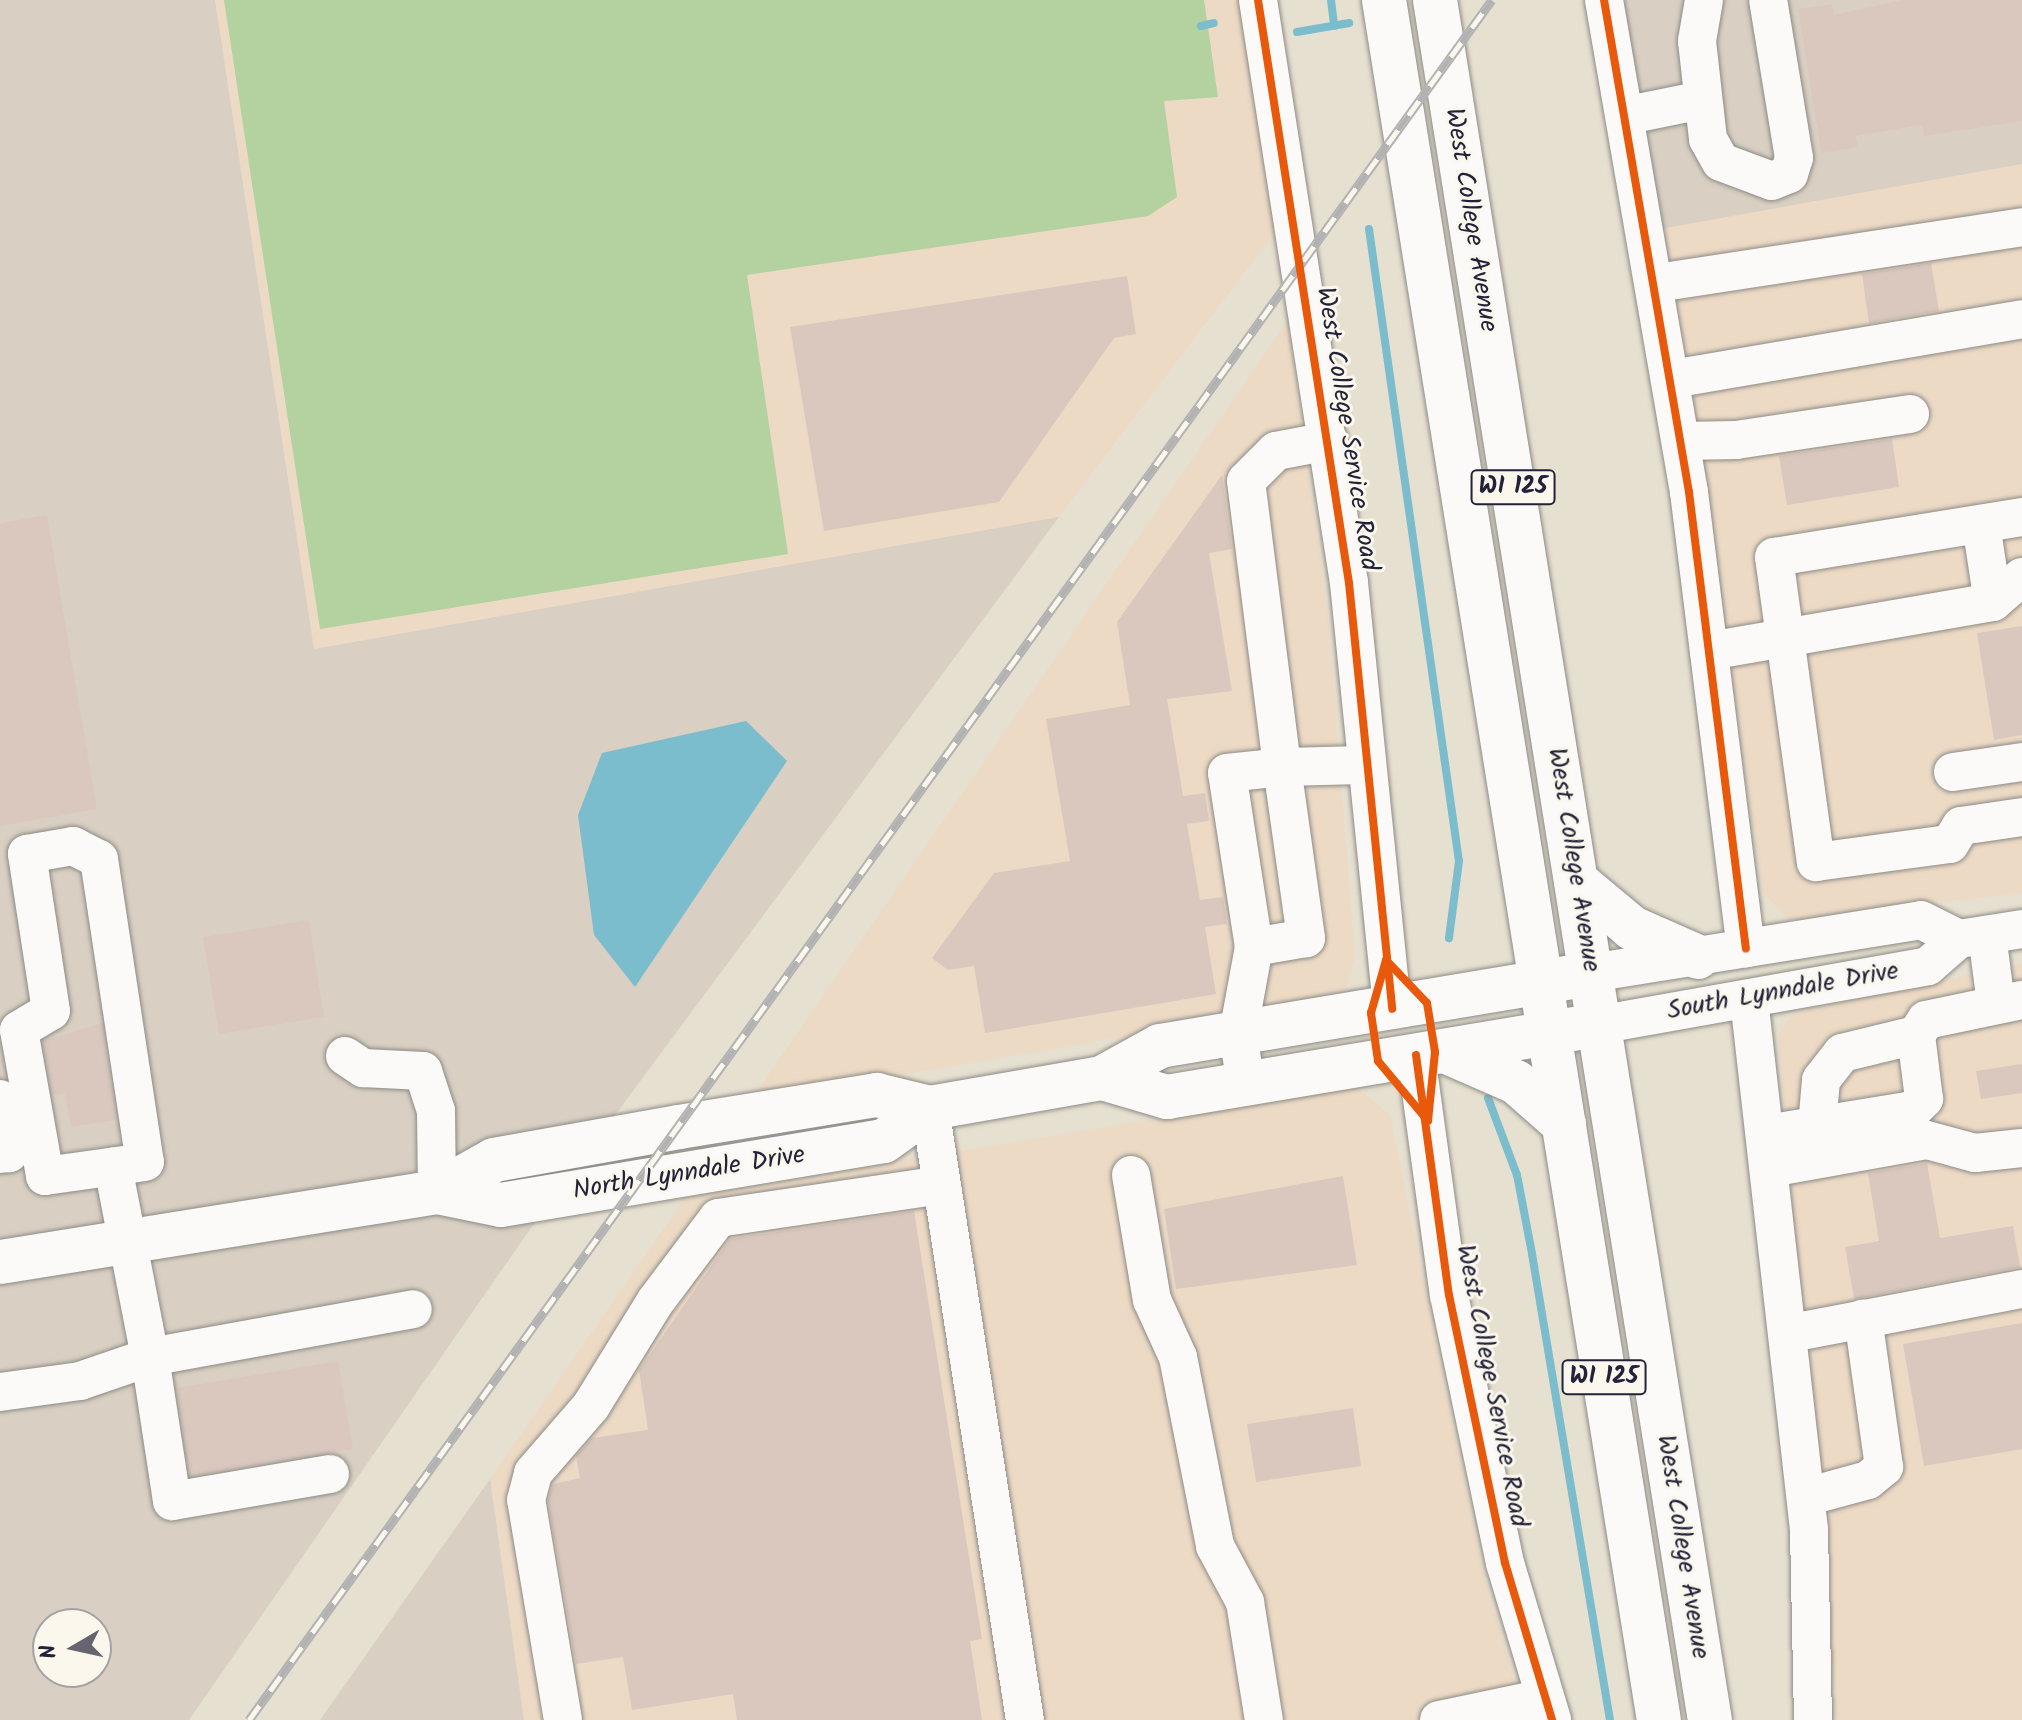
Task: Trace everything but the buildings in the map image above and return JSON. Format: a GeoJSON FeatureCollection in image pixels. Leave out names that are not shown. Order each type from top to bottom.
{"type":"FeatureCollection","features":[{"type":"Feature","properties":{"kind":"main road","name":"West College Avenue"},"geometry":{"type":"LineString","coordinates":[[1384,0],[1659,1720]]}},
{"type":"Feature","properties":{"kind":"main road","name":"West College Avenue"},"geometry":{"type":"LineString","coordinates":[[1435,0],[1710,1720]]}},
{"type":"Feature","properties":{"kind":"main road"},"geometry":{"type":"LineString","coordinates":[[1576,881],[1632,928],[1698,957]]}},
{"type":"Feature","properties":{"kind":"main road","name":"North Lynndale Drive"},"geometry":{"type":"LineString","coordinates":[[0,1262],[437,1192],[494,1160],[679,1127],[877,1095],[930,1108],[1102,1078],[1160,1046],[1591,973]]}},
{"type":"Feature","properties":{"kind":"main road","name":"North Lynndale Drive"},"geometry":{"type":"LineString","coordinates":[[1102,1078],[1167,1097],[1598,1025]]}},
{"type":"Feature","properties":{"kind":"main road"},"geometry":{"type":"LineString","coordinates":[[1430,1053],[1516,1082],[1564,1124]]}},
{"type":"Feature","properties":{"kind":"street","name":"West College Service Road"},"geometry":{"type":"LineString","coordinates":[[1258,0],[1329,441],[1392,1009]]}},
{"type":"Feature","properties":{"kind":"street"},"geometry":{"type":"LineString","coordinates":[[1604,0],[1628,115],[1672,379],[1746,948]]}},
{"type":"Feature","properties":{"kind":"street"},"geometry":{"type":"LineString","coordinates":[[1704,0],[1697,41],[1708,139],[1721,162],[1772,181],[1789,174],[1794,158],[1768,0]]}},
{"type":"Feature","properties":{"kind":"street"},"geometry":{"type":"LineString","coordinates":[[1628,115],[1702,100]]}},
{"type":"Feature","properties":{"kind":"street"},"geometry":{"type":"LineString","coordinates":[[1657,283],[2022,227]]}},
{"type":"Feature","properties":{"kind":"street"},"geometry":{"type":"LineString","coordinates":[[1672,379],[2022,319]]}},
{"type":"Feature","properties":{"kind":"street"},"geometry":{"type":"LineString","coordinates":[[1681,441],[1736,440],[1910,414]]}},
{"type":"Feature","properties":{"kind":"street"},"geometry":{"type":"LineString","coordinates":[[1254,947],[1306,938],[1246,481],[1276,451],[1329,441]]}},
{"type":"Feature","properties":{"kind":"street"},"geometry":{"type":"LineString","coordinates":[[2022,517],[1774,557],[1816,862],[1950,844],[1961,826],[2022,817]]}},
{"type":"Feature","properties":{"kind":"street"},"geometry":{"type":"LineString","coordinates":[[1981,524],[1993,602]]}},
{"type":"Feature","properties":{"kind":"street"},"geometry":{"type":"LineString","coordinates":[[1709,651],[1993,602],[2022,577]]}},
{"type":"Feature","properties":{"kind":"street"},"geometry":{"type":"LineString","coordinates":[[1953,772],[2022,762]]}},
{"type":"Feature","properties":{"kind":"street"},"geometry":{"type":"LineString","coordinates":[[1246,1085],[1238,1034],[1254,947],[1227,773],[1282,767],[1364,765]]}},
{"type":"Feature","properties":{"kind":"street"},"geometry":{"type":"LineString","coordinates":[[73,846],[99,859],[145,1162],[113,1167],[45,1176],[19,1030],[51,1011],[27,854],[73,846]]}},
{"type":"Feature","properties":{"kind":"street","name":"South Lynndale Drive"},"geometry":{"type":"LineString","coordinates":[[1591,973],[1921,920],[1989,935]]}},
{"type":"Feature","properties":{"kind":"street"},"geometry":{"type":"LineString","coordinates":[[1817,1126],[1821,1080],[1835,1060],[1860,1043],[1916,1035],[1938,1014],[2009,1002],[1989,935]]}},
{"type":"Feature","properties":{"kind":"street","name":"South Lynndale Drive"},"geometry":{"type":"LineString","coordinates":[[1598,1025],[1928,966],[1989,935]]}},
{"type":"Feature","properties":{"kind":"street"},"geometry":{"type":"LineString","coordinates":[[1749,999],[1791,1333],[1806,1497],[1813,1720]]}},
{"type":"Feature","properties":{"kind":"street"},"geometry":{"type":"LineString","coordinates":[[1768,1151],[1817,1126],[1913,1110],[1926,1087],[1916,1035]]}},
{"type":"Feature","properties":{"kind":"street","name":"West College Service Road"},"geometry":{"type":"LineString","coordinates":[[1430,1053],[1449,1295],[1505,1563],[1548,1709]]}},
{"type":"Feature","properties":{"kind":"street"},"geometry":{"type":"LineString","coordinates":[[345,1056],[363,1068],[423,1071],[436,1111],[437,1192]]}},
{"type":"Feature","properties":{"kind":"street"},"geometry":{"type":"LineString","coordinates":[[0,1099],[9,1153],[0,1154]]}},
{"type":"Feature","properties":{"kind":"street"},"geometry":{"type":"LineString","coordinates":[[930,1108],[1025,1720]]}},
{"type":"Feature","properties":{"kind":"street"},"geometry":{"type":"LineString","coordinates":[[1768,1151],[1927,1140],[1975,1153],[2022,1148]]}},
{"type":"Feature","properties":{"kind":"street"},"geometry":{"type":"LineString","coordinates":[[113,1167],[124,1242],[150,1357],[172,1501],[330,1474]]}},
{"type":"Feature","properties":{"kind":"street"},"geometry":{"type":"LineString","coordinates":[[1131,1175],[1152,1300],[1178,1357],[1215,1546],[1245,1602],[1264,1720]]}},
{"type":"Feature","properties":{"kind":"street"},"geometry":{"type":"LineString","coordinates":[[563,1720],[526,1500],[533,1473],[591,1406],[655,1302],[718,1218],[942,1185]]}},
{"type":"Feature","properties":{"kind":"street"},"geometry":{"type":"LineString","coordinates":[[1791,1333],[2022,1289]]}},
{"type":"Feature","properties":{"kind":"street"},"geometry":{"type":"LineString","coordinates":[[0,1392],[80,1381],[150,1357],[413,1309]]}},
{"type":"Feature","properties":{"kind":"street"},"geometry":{"type":"LineString","coordinates":[[1806,1497],[1868,1480],[1884,1467],[1863,1318]]}},
{"type":"Feature","properties":{"kind":"street"},"geometry":{"type":"LineString","coordinates":[[1439,1720],[1548,1709]]}},
{"type":"Feature","properties":{"kind":"shaded area"},"geometry":{"type":"Polygon","coordinates":[[[0,0],[215,0],[314,649],[1059,517],[526,1235],[189,1720],[0,1720],[0,0]]]}},
{"type":"Feature","properties":{"kind":"shaded area"},"geometry":{"type":"Polygon","coordinates":[[[215,0],[1240,0],[1278,228],[1059,517],[314,649],[215,0]]]}},
{"type":"Feature","properties":{"kind":"shaded area"},"geometry":{"type":"Polygon","coordinates":[[[1604,0],[2022,0],[2022,164],[1649,231],[1604,0]]]}},
{"type":"Feature","properties":{"kind":"shaded area"},"geometry":{"type":"Polygon","coordinates":[[[2022,164],[2022,893],[1789,920],[1763,893],[1664,228],[2022,164]]]}},
{"type":"Feature","properties":{"kind":"shaded area"},"geometry":{"type":"Polygon","coordinates":[[[1288,320],[1328,617],[1355,958],[1348,984],[1332,998],[1304,1006],[751,1100],[1288,320]]]}},
{"type":"Feature","properties":{"kind":"shaded area"},"geometry":{"type":"Polygon","coordinates":[[[2022,963],[2022,1720],[1837,1720],[1778,1035],[1793,1013],[2022,963]]]}},
{"type":"Feature","properties":{"kind":"shaded area"},"geometry":{"type":"Polygon","coordinates":[[[1356,1087],[1390,1115],[1483,1573],[1526,1720],[524,1720],[490,1479],[687,1195],[1356,1087]]]}},
{"type":"Feature","properties":{"kind":"shaded area"},"geometry":{"type":"Polygon","coordinates":[[[490,1479],[524,1720],[320,1720],[490,1479]]]}},
{"type":"Feature","properties":{"kind":"green space"},"geometry":{"type":"Polygon","coordinates":[[[224,0],[1204,0],[1218,97],[1164,101],[1177,197],[1148,216],[747,275],[788,554],[320,629],[224,0]]]}},
{"type":"Feature","properties":{"kind":"water"},"geometry":{"type":"Polygon","coordinates":[[[746,721],[787,761],[635,987],[594,935],[578,815],[602,753],[746,721]]]}},
{"type":"Feature","properties":{"kind":"waterway"},"geometry":{"type":"LineString","coordinates":[[1331,0],[1334,26]]}},
{"type":"Feature","properties":{"kind":"waterway"},"geometry":{"type":"LineString","coordinates":[[1201,26],[1214,23]]}},
{"type":"Feature","properties":{"kind":"waterway"},"geometry":{"type":"LineString","coordinates":[[1297,32],[1349,23]]}},
{"type":"Feature","properties":{"kind":"waterway"},"geometry":{"type":"LineString","coordinates":[[1369,229],[1459,861],[1449,938]]}},
{"type":"Feature","properties":{"kind":"waterway"},"geometry":{"type":"LineString","coordinates":[[1488,1098],[1517,1175],[1610,1720]]}},
{"type":"Feature","properties":{"kind":"railway"},"geometry":{"type":"LineString","coordinates":[[249,1720],[1492,0]]}},
{"type":"Feature","properties":{"kind":"cycle path"},"geometry":{"type":"LineString","coordinates":[[1258,0],[1349,583],[1392,1009]]}},
{"type":"Feature","properties":{"kind":"cycle path"},"geometry":{"type":"LineString","coordinates":[[1604,0],[1689,492],[1746,948]]}},
{"type":"Feature","properties":{"kind":"cycle path"},"geometry":{"type":"LineString","coordinates":[[1386,960],[1427,1003],[1435,1052],[1428,1121],[1378,1061],[1371,1013],[1386,960]]}},
{"type":"Feature","properties":{"kind":"cycle path"},"geometry":{"type":"LineString","coordinates":[[1416,1055],[1449,1295],[1505,1563],[1552,1720]]}}]}
